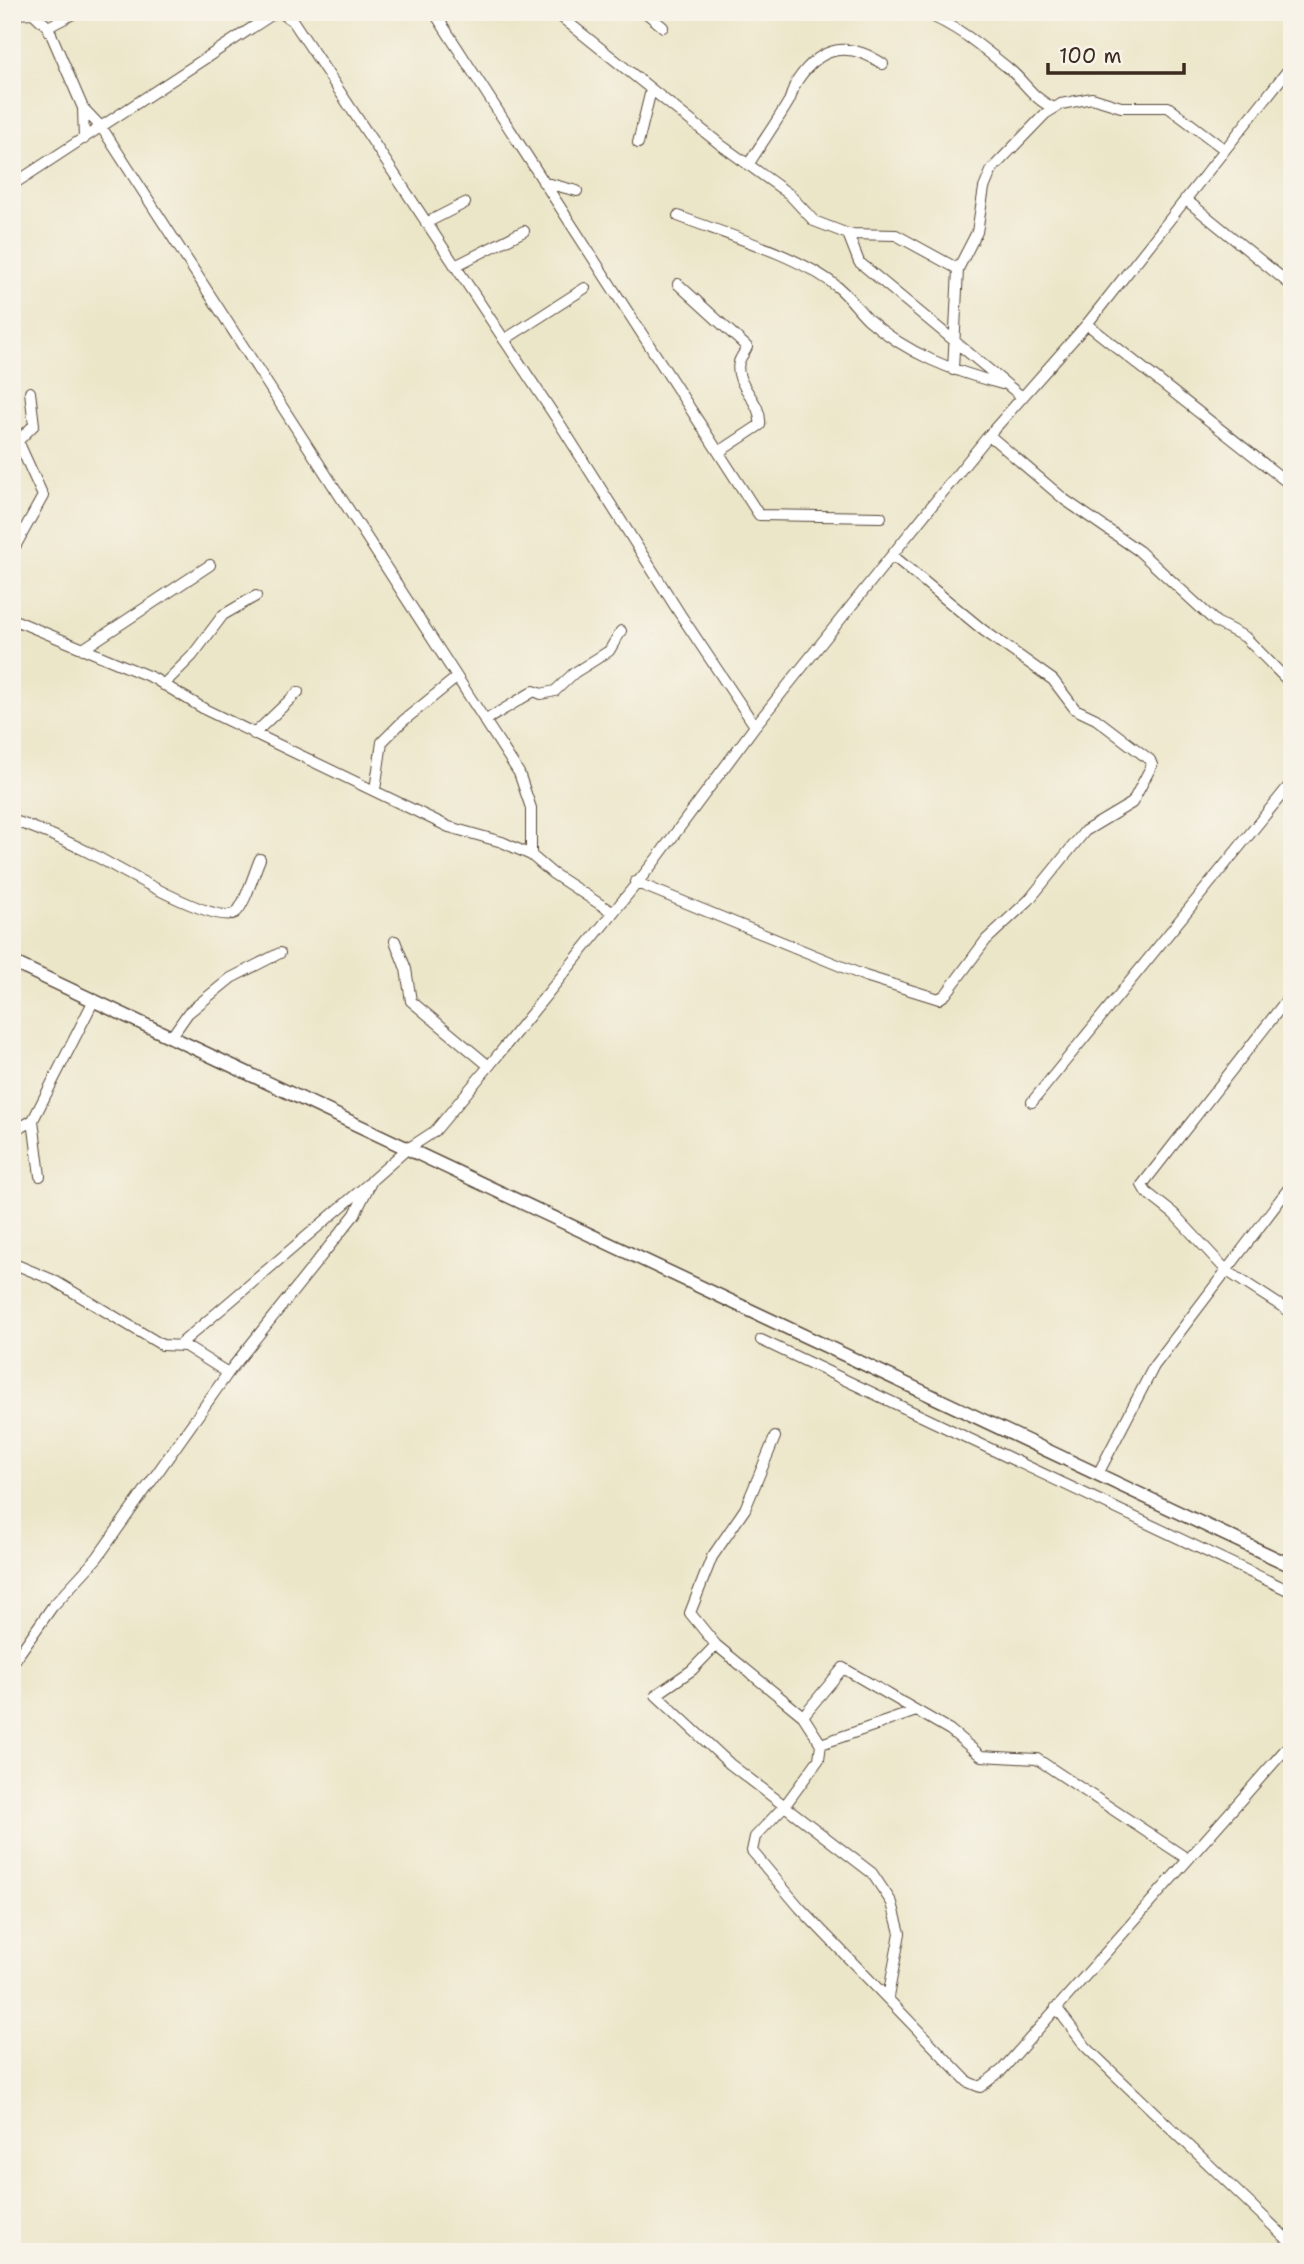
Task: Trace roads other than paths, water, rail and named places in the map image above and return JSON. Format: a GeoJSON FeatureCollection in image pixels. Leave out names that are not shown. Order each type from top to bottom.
{"type":"FeatureCollection","features":[{"type":"Feature","properties":{"kind":"street"},"geometry":{"type":"LineString","coordinates":[[48,27],[77,12]]}},
{"type":"Feature","properties":{"kind":"street"},"geometry":{"type":"LineString","coordinates":[[12,185],[278,12],[293,21],[755,726]]}},
{"type":"Feature","properties":{"kind":"street"},"geometry":{"type":"LineString","coordinates":[[434,12],[759,515],[881,517]]}},
{"type":"Feature","properties":{"kind":"street"},"geometry":{"type":"LineString","coordinates":[[555,12],[651,90],[789,194],[814,221],[848,234],[896,234],[958,269]]}},
{"type":"Feature","properties":{"kind":"street"},"geometry":{"type":"LineString","coordinates":[[645,12],[663,27]]}},
{"type":"Feature","properties":{"kind":"street"},"geometry":{"type":"LineString","coordinates":[[922,12],[968,35],[1011,71],[1041,102],[1054,108]]}},
{"type":"Feature","properties":{"kind":"street"},"geometry":{"type":"LineString","coordinates":[[12,14],[38,14],[48,27],[83,108],[102,128],[520,773],[531,808],[531,855]]}},
{"type":"Feature","properties":{"kind":"street"},"geometry":{"type":"LineString","coordinates":[[748,165],[791,99],[797,82],[822,57],[841,47],[852,48],[883,64]]}},
{"type":"Feature","properties":{"kind":"street"},"geometry":{"type":"LineString","coordinates":[[179,1345],[406,1150],[435,1131],[635,882],[654,862],[755,726],[892,555],[989,435],[1087,324],[1292,65]]}},
{"type":"Feature","properties":{"kind":"street"},"geometry":{"type":"LineString","coordinates":[[638,143],[651,90]]}},
{"type":"Feature","properties":{"kind":"street"},"geometry":{"type":"LineString","coordinates":[[953,370],[958,269],[977,232],[984,188],[992,169],[1012,152],[1034,123],[1054,108],[1092,98],[1121,107],[1167,107],[1224,149]]}},
{"type":"Feature","properties":{"kind":"street"},"geometry":{"type":"LineString","coordinates":[[83,108],[84,139]]}},
{"type":"Feature","properties":{"kind":"street"},"geometry":{"type":"LineString","coordinates":[[542,182],[577,191]]}},
{"type":"Feature","properties":{"kind":"street"},"geometry":{"type":"LineString","coordinates":[[1185,199],[1292,286]]}},
{"type":"Feature","properties":{"kind":"street"},"geometry":{"type":"LineString","coordinates":[[426,223],[465,203]]}},
{"type":"Feature","properties":{"kind":"street"},"geometry":{"type":"LineString","coordinates":[[678,216],[775,254],[835,284],[867,318],[921,357],[953,370],[1006,385]]}},
{"type":"Feature","properties":{"kind":"street"},"geometry":{"type":"LineString","coordinates":[[455,266],[524,231]]}},
{"type":"Feature","properties":{"kind":"street"},"geometry":{"type":"LineString","coordinates":[[848,234],[859,262],[1022,397]]}},
{"type":"Feature","properties":{"kind":"street"},"geometry":{"type":"LineString","coordinates":[[678,284],[747,346],[739,370],[744,384],[759,407],[760,425],[719,452]]}},
{"type":"Feature","properties":{"kind":"street"},"geometry":{"type":"LineString","coordinates":[[504,340],[585,288]]}},
{"type":"Feature","properties":{"kind":"street"},"geometry":{"type":"LineString","coordinates":[[1087,324],[1292,486]]}},
{"type":"Feature","properties":{"kind":"street"},"geometry":{"type":"LineString","coordinates":[[12,552],[43,496],[18,441],[34,425],[30,392]]}},
{"type":"Feature","properties":{"kind":"street"},"geometry":{"type":"LineString","coordinates":[[989,435],[1065,500],[1139,551],[1216,622],[1245,637],[1292,685]]}},
{"type":"Feature","properties":{"kind":"street"},"geometry":{"type":"LineString","coordinates":[[635,882],[865,976],[939,999],[946,994],[986,940],[1029,900],[1085,831],[1137,796],[1152,765],[1150,760],[1096,719],[1075,709],[1053,680],[983,630],[892,555]]}},
{"type":"Feature","properties":{"kind":"street"},"geometry":{"type":"LineString","coordinates":[[83,649],[210,565]]}},
{"type":"Feature","properties":{"kind":"street"},"geometry":{"type":"LineString","coordinates":[[163,685],[192,656],[223,615],[256,596]]}},
{"type":"Feature","properties":{"kind":"street"},"geometry":{"type":"LineString","coordinates":[[12,619],[163,685],[254,734],[449,827],[502,842],[531,855],[552,873],[612,912]]}},
{"type":"Feature","properties":{"kind":"street"},"geometry":{"type":"LineString","coordinates":[[486,720],[534,691],[541,695],[555,691],[574,673],[609,651],[621,631]]}},
{"type":"Feature","properties":{"kind":"street"},"geometry":{"type":"LineString","coordinates":[[375,790],[382,743],[403,721],[457,678]]}},
{"type":"Feature","properties":{"kind":"street"},"geometry":{"type":"LineString","coordinates":[[254,734],[298,692]]}},
{"type":"Feature","properties":{"kind":"street"},"geometry":{"type":"LineString","coordinates":[[1032,1102],[1292,782]]}},
{"type":"Feature","properties":{"kind":"street"},"geometry":{"type":"LineString","coordinates":[[12,820],[89,853],[131,878],[177,899],[225,915],[233,914],[241,907],[260,859]]}},
{"type":"Feature","properties":{"kind":"street"},"geometry":{"type":"LineString","coordinates":[[395,941],[406,969],[411,1001],[489,1066]]}},
{"type":"Feature","properties":{"kind":"street"},"geometry":{"type":"LineString","coordinates":[[172,1036],[188,1013],[232,978],[280,953]]}},
{"type":"Feature","properties":{"kind":"street"},"geometry":{"type":"LineString","coordinates":[[12,962],[1292,1566]]}},
{"type":"Feature","properties":{"kind":"street"},"geometry":{"type":"LineString","coordinates":[[1292,993],[1142,1185],[1146,1192],[1174,1214],[1227,1271],[1292,1312]]}},
{"type":"Feature","properties":{"kind":"street"},"geometry":{"type":"LineString","coordinates":[[12,1123],[23,1126],[33,1119],[94,1000]]}},
{"type":"Feature","properties":{"kind":"street"},"geometry":{"type":"LineString","coordinates":[[33,1119],[40,1176]]}},
{"type":"Feature","properties":{"kind":"street"},"geometry":{"type":"LineString","coordinates":[[12,1664],[52,1607],[97,1558],[228,1373],[355,1214],[372,1180]]}},
{"type":"Feature","properties":{"kind":"street"},"geometry":{"type":"LineString","coordinates":[[1098,1474],[1154,1366],[1292,1184]]}},
{"type":"Feature","properties":{"kind":"street"},"geometry":{"type":"LineString","coordinates":[[12,1263],[53,1280],[162,1345],[179,1345],[228,1373]]}},
{"type":"Feature","properties":{"kind":"street"},"geometry":{"type":"LineString","coordinates":[[761,1340],[1292,1592]]}},
{"type":"Feature","properties":{"kind":"street"},"geometry":{"type":"LineString","coordinates":[[775,1437],[745,1509],[712,1557],[690,1613],[716,1645],[803,1716],[821,1744],[819,1759],[786,1804],[751,1841],[754,1855],[800,1908],[968,2082],[980,2087],[1002,2070],[1186,1858],[1292,1742]]}},
{"type":"Feature","properties":{"kind":"street"},"geometry":{"type":"LineString","coordinates":[[716,1645],[692,1670],[656,1695],[730,1764],[786,1804],[873,1873],[892,1903],[900,1933],[888,1997]]}},
{"type":"Feature","properties":{"kind":"street"},"geometry":{"type":"LineString","coordinates":[[803,1716],[843,1668],[950,1730],[981,1756],[1037,1759],[1186,1858]]}},
{"type":"Feature","properties":{"kind":"street"},"geometry":{"type":"LineString","coordinates":[[821,1744],[916,1711]]}},
{"type":"Feature","properties":{"kind":"street"},"geometry":{"type":"LineString","coordinates":[[1056,2007],[1086,2047],[1292,2244]]}}]}
